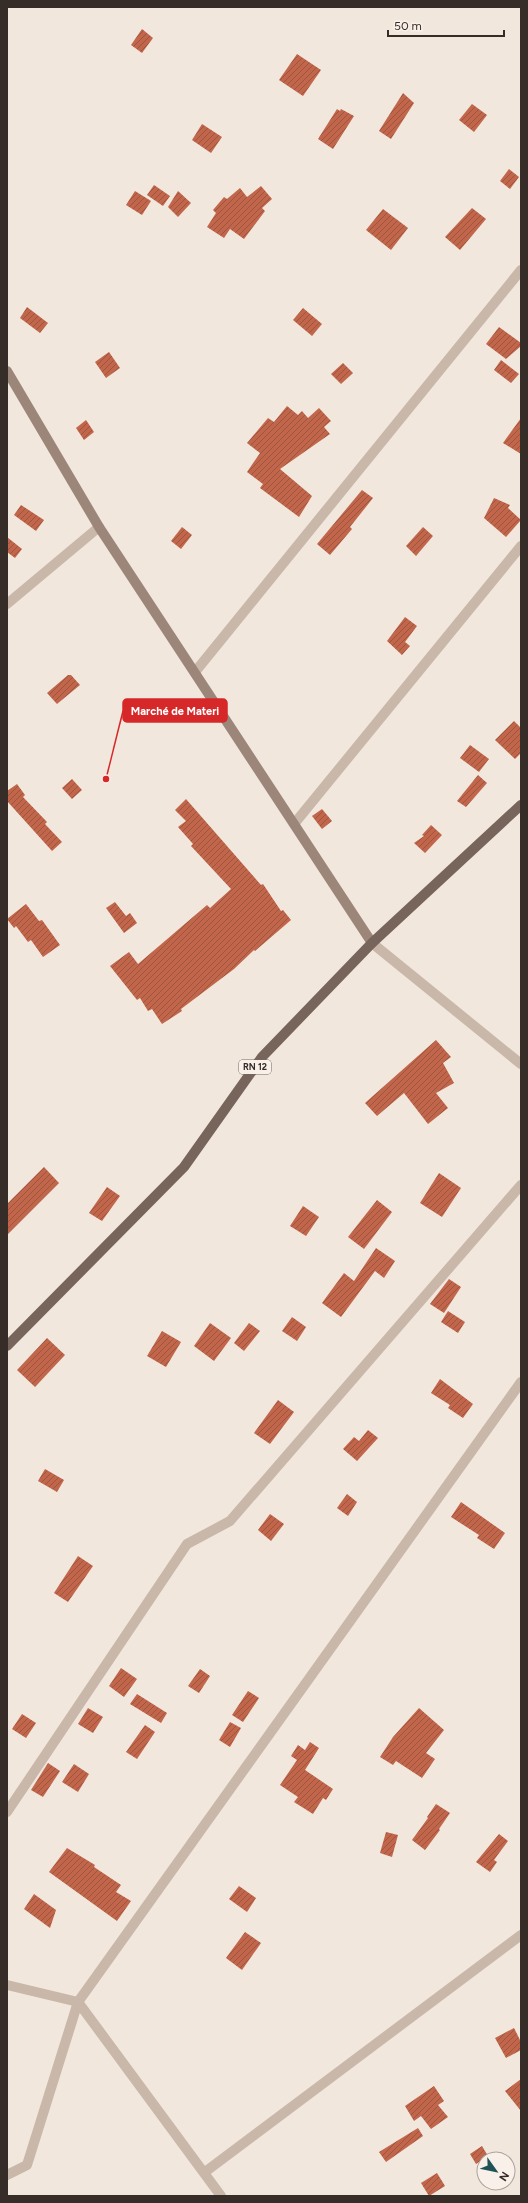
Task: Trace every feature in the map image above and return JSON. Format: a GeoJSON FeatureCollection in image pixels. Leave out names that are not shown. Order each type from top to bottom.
{"type":"FeatureCollection","features":[{"type":"Feature","properties":{"kind":"main road"},"geometry":{"type":"LineString","coordinates":[[7,371],[99,527],[372,943]]}},
{"type":"Feature","properties":{"kind":"main road","name":"RN 12"},"geometry":{"type":"LineString","coordinates":[[7,1346],[184,1167],[262,1057],[372,943],[521,804]]}},
{"type":"Feature","properties":{"kind":"street"},"geometry":{"type":"LineString","coordinates":[[194,672],[521,270]]}},
{"type":"Feature","properties":{"kind":"street"},"geometry":{"type":"LineString","coordinates":[[7,604],[99,527]]}},
{"type":"Feature","properties":{"kind":"street"},"geometry":{"type":"LineString","coordinates":[[294,824],[521,546]]}},
{"type":"Feature","properties":{"kind":"street"},"geometry":{"type":"LineString","coordinates":[[372,943],[521,1064]]}},
{"type":"Feature","properties":{"kind":"street"},"geometry":{"type":"LineString","coordinates":[[7,1812],[187,1544],[230,1521],[521,1184]]}},
{"type":"Feature","properties":{"kind":"street"},"geometry":{"type":"LineString","coordinates":[[7,2175],[27,2165],[78,2002],[521,1382]]}},
{"type":"Feature","properties":{"kind":"street"},"geometry":{"type":"LineString","coordinates":[[205,2172],[521,1936]]}},
{"type":"Feature","properties":{"kind":"street"},"geometry":{"type":"LineString","coordinates":[[7,1985],[78,2002],[205,2172],[221,2196]]}},
{"type":"Feature","properties":{"kind":"building"},"geometry":{"type":"Polygon","coordinates":[[[142,29],[153,38],[142,53],[131,45],[142,29]]]}},
{"type":"Feature","properties":{"kind":"building"},"geometry":{"type":"Polygon","coordinates":[[[297,54],[321,70],[303,96],[279,80],[297,54]]]}},
{"type":"Feature","properties":{"kind":"building"},"geometry":{"type":"Polygon","coordinates":[[[403,93],[414,103],[391,139],[379,131],[403,93]]]}},
{"type":"Feature","properties":{"kind":"building"},"geometry":{"type":"Polygon","coordinates":[[[472,104],[487,115],[474,132],[459,120],[472,104]]]}},
{"type":"Feature","properties":{"kind":"building"},"geometry":{"type":"Polygon","coordinates":[[[337,109],[340,111],[341,109],[354,116],[333,149],[318,139],[337,109]]]}},
{"type":"Feature","properties":{"kind":"building"},"geometry":{"type":"Polygon","coordinates":[[[202,124],[222,137],[211,153],[192,140],[202,124]]]}},
{"type":"Feature","properties":{"kind":"building"},"geometry":{"type":"Polygon","coordinates":[[[509,169],[519,177],[510,189],[500,181],[509,169]]]}},
{"type":"Feature","properties":{"kind":"building"},"geometry":{"type":"Polygon","coordinates":[[[154,185],[170,196],[163,206],[147,195],[154,185]]]}},
{"type":"Feature","properties":{"kind":"building"},"geometry":{"type":"Polygon","coordinates":[[[261,186],[272,199],[262,208],[265,211],[244,239],[230,229],[224,238],[207,227],[216,213],[213,210],[224,197],[227,199],[240,188],[247,197],[261,186]]]}},
{"type":"Feature","properties":{"kind":"building"},"geometry":{"type":"Polygon","coordinates":[[[135,191],[151,201],[142,215],[126,205],[135,191]]]}},
{"type":"Feature","properties":{"kind":"building"},"geometry":{"type":"Polygon","coordinates":[[[178,191],[191,203],[178,217],[168,207],[178,191]]]}},
{"type":"Feature","properties":{"kind":"building"},"geometry":{"type":"Polygon","coordinates":[[[472,208],[486,219],[460,250],[445,237],[472,208]]]}},
{"type":"Feature","properties":{"kind":"building"},"geometry":{"type":"Polygon","coordinates":[[[383,209],[408,228],[391,250],[366,230],[383,209]]]}},
{"type":"Feature","properties":{"kind":"building"},"geometry":{"type":"Polygon","coordinates":[[[27,307],[48,323],[40,333],[20,318],[27,307]]]}},
{"type":"Feature","properties":{"kind":"building"},"geometry":{"type":"Polygon","coordinates":[[[303,308],[322,324],[312,336],[293,320],[303,308]]]}},
{"type":"Feature","properties":{"kind":"building"},"geometry":{"type":"Polygon","coordinates":[[[499,327],[521,343],[521,346],[506,359],[486,344],[499,327]]]}},
{"type":"Feature","properties":{"kind":"building"},"geometry":{"type":"Polygon","coordinates":[[[109,352],[120,368],[106,378],[95,362],[109,352]]]}},
{"type":"Feature","properties":{"kind":"building"},"geometry":{"type":"Polygon","coordinates":[[[501,360],[519,374],[511,383],[494,370],[501,360]]]}},
{"type":"Feature","properties":{"kind":"building"},"geometry":{"type":"Polygon","coordinates":[[[343,363],[353,373],[341,384],[331,374],[343,363]]]}},
{"type":"Feature","properties":{"kind":"building"},"geometry":{"type":"Polygon","coordinates":[[[287,406],[298,415],[302,411],[308,418],[319,408],[331,421],[324,427],[330,434],[280,469],[312,496],[299,517],[260,488],[263,484],[247,472],[260,453],[247,443],[268,418],[274,422],[287,406]]]}},
{"type":"Feature","properties":{"kind":"building"},"geometry":{"type":"Polygon","coordinates":[[[521,418],[521,454],[503,443],[521,418]]]}},
{"type":"Feature","properties":{"kind":"building"},"geometry":{"type":"Polygon","coordinates":[[[86,420],[94,432],[84,440],[76,428],[86,420]]]}},
{"type":"Feature","properties":{"kind":"building"},"geometry":{"type":"Polygon","coordinates":[[[362,490],[373,498],[350,527],[352,529],[330,555],[317,544],[362,490]]]}},
{"type":"Feature","properties":{"kind":"building"},"geometry":{"type":"Polygon","coordinates":[[[494,498],[510,505],[508,508],[521,520],[506,537],[484,518],[494,498]]]}},
{"type":"Feature","properties":{"kind":"building"},"geometry":{"type":"Polygon","coordinates":[[[21,505],[44,520],[36,531],[14,515],[21,505]]]}},
{"type":"Feature","properties":{"kind":"building"},"geometry":{"type":"Polygon","coordinates":[[[182,527],[192,535],[181,549],[171,541],[182,527]]]}},
{"type":"Feature","properties":{"kind":"building"},"geometry":{"type":"Polygon","coordinates":[[[423,527],[433,536],[416,556],[406,546],[423,527]]]}},
{"type":"Feature","properties":{"kind":"building"},"geometry":{"type":"Polygon","coordinates":[[[7,537],[22,549],[15,558],[7,552],[7,537]]]}},
{"type":"Feature","properties":{"kind":"building"},"geometry":{"type":"Polygon","coordinates":[[[405,617],[417,626],[405,642],[410,646],[402,655],[387,641],[405,617]]]}},
{"type":"Feature","properties":{"kind":"building"},"geometry":{"type":"Polygon","coordinates":[[[68,675],[71,675],[80,685],[57,704],[47,693],[68,675]]]}},
{"type":"Feature","properties":{"kind":"building"},"geometry":{"type":"Polygon","coordinates":[[[514,721],[521,728],[521,753],[515,759],[495,740],[514,721]]]}},
{"type":"Feature","properties":{"kind":"building"},"geometry":{"type":"Polygon","coordinates":[[[470,745],[489,759],[479,772],[460,758],[470,745]]]}},
{"type":"Feature","properties":{"kind":"building"},"geometry":{"type":"Polygon","coordinates":[[[478,775],[487,783],[466,807],[457,801],[478,775]]]}},
{"type":"Feature","properties":{"kind":"building"},"geometry":{"type":"Polygon","coordinates":[[[72,779],[82,790],[72,799],[62,788],[72,779]]]}},
{"type":"Feature","properties":{"kind":"building"},"geometry":{"type":"Polygon","coordinates":[[[17,784],[25,795],[23,797],[47,822],[45,824],[62,842],[52,851],[7,801],[7,791],[17,784]]]}},
{"type":"Feature","properties":{"kind":"building"},"geometry":{"type":"Polygon","coordinates":[[[186,799],[261,885],[263,884],[281,911],[283,910],[291,920],[255,951],[254,950],[234,969],[181,1009],[182,1011],[162,1024],[152,1009],[148,1011],[140,998],[137,1000],[110,966],[129,952],[138,964],[207,905],[210,908],[231,889],[191,846],[193,844],[178,827],[186,821],[175,810],[186,799]]]}},
{"type":"Feature","properties":{"kind":"building"},"geometry":{"type":"Polygon","coordinates":[[[322,809],[332,821],[322,829],[312,816],[322,809]]]}},
{"type":"Feature","properties":{"kind":"building"},"geometry":{"type":"Polygon","coordinates":[[[431,825],[442,835],[425,853],[414,843],[424,836],[422,835],[431,825]]]}},
{"type":"Feature","properties":{"kind":"building"},"geometry":{"type":"Polygon","coordinates":[[[115,902],[126,916],[130,913],[137,923],[124,933],[106,908],[115,902]]]}},
{"type":"Feature","properties":{"kind":"building"},"geometry":{"type":"Polygon","coordinates":[[[26,904],[39,921],[42,920],[60,945],[43,957],[31,940],[28,942],[16,926],[14,928],[7,919],[26,904]]]}},
{"type":"Feature","properties":{"kind":"building"},"geometry":{"type":"Polygon","coordinates":[[[436,1040],[451,1057],[443,1063],[454,1083],[436,1093],[448,1108],[428,1124],[404,1093],[377,1116],[365,1103],[436,1040]]]}},
{"type":"Feature","properties":{"kind":"building"},"geometry":{"type":"Polygon","coordinates":[[[44,1167],[59,1183],[7,1235],[7,1204],[44,1167]]]}},
{"type":"Feature","properties":{"kind":"building"},"geometry":{"type":"Polygon","coordinates":[[[439,1173],[461,1188],[442,1217],[420,1203],[439,1173]]]}},
{"type":"Feature","properties":{"kind":"building"},"geometry":{"type":"Polygon","coordinates":[[[107,1187],[120,1196],[102,1221],[89,1213],[107,1187]]]}},
{"type":"Feature","properties":{"kind":"building"},"geometry":{"type":"Polygon","coordinates":[[[377,1200],[392,1212],[364,1249],[348,1237],[377,1200]]]}},
{"type":"Feature","properties":{"kind":"building"},"geometry":{"type":"Polygon","coordinates":[[[303,1206],[319,1217],[306,1236],[290,1226],[303,1206]]]}},
{"type":"Feature","properties":{"kind":"building"},"geometry":{"type":"Polygon","coordinates":[[[376,1248],[395,1261],[384,1278],[375,1271],[341,1317],[322,1303],[344,1273],[354,1281],[376,1248]]]}},
{"type":"Feature","properties":{"kind":"building"},"geometry":{"type":"Polygon","coordinates":[[[449,1279],[461,1287],[444,1313],[430,1304],[449,1279]]]}},
{"type":"Feature","properties":{"kind":"building"},"geometry":{"type":"Polygon","coordinates":[[[448,1311],[465,1322],[458,1333],[441,1322],[448,1311]]]}},
{"type":"Feature","properties":{"kind":"building"},"geometry":{"type":"Polygon","coordinates":[[[292,1317],[306,1327],[297,1341],[282,1331],[292,1317]]]}},
{"type":"Feature","properties":{"kind":"building"},"geometry":{"type":"Polygon","coordinates":[[[210,1323],[231,1338],[214,1361],[194,1346],[210,1323]]]}},
{"type":"Feature","properties":{"kind":"building"},"geometry":{"type":"Polygon","coordinates":[[[249,1323],[260,1331],[244,1351],[234,1343],[249,1323]]]}},
{"type":"Feature","properties":{"kind":"building"},"geometry":{"type":"Polygon","coordinates":[[[162,1331],[181,1342],[166,1367],[147,1356],[162,1331]]]}},
{"type":"Feature","properties":{"kind":"building"},"geometry":{"type":"Polygon","coordinates":[[[47,1338],[65,1355],[35,1387],[17,1370],[47,1338]]]}},
{"type":"Feature","properties":{"kind":"building"},"geometry":{"type":"Polygon","coordinates":[[[440,1379],[473,1404],[463,1418],[448,1408],[450,1405],[431,1393],[440,1379]]]}},
{"type":"Feature","properties":{"kind":"building"},"geometry":{"type":"Polygon","coordinates":[[[278,1400],[294,1412],[270,1444],[254,1433],[278,1400]]]}},
{"type":"Feature","properties":{"kind":"building"},"geometry":{"type":"Polygon","coordinates":[[[368,1430],[378,1438],[357,1461],[343,1449],[354,1437],[359,1441],[368,1430]]]}},
{"type":"Feature","properties":{"kind":"building"},"geometry":{"type":"Polygon","coordinates":[[[45,1469],[64,1480],[57,1492],[38,1481],[45,1469]]]}},
{"type":"Feature","properties":{"kind":"building"},"geometry":{"type":"Polygon","coordinates":[[[347,1494],[357,1502],[348,1516],[337,1508],[347,1494]]]}},
{"type":"Feature","properties":{"kind":"building"},"geometry":{"type":"Polygon","coordinates":[[[461,1502],[505,1533],[494,1549],[477,1538],[479,1535],[451,1517],[461,1502]]]}},
{"type":"Feature","properties":{"kind":"building"},"geometry":{"type":"Polygon","coordinates":[[[270,1514],[284,1524],[271,1541],[258,1530],[270,1514]]]}},
{"type":"Feature","properties":{"kind":"building"},"geometry":{"type":"Polygon","coordinates":[[[78,1556],[93,1566],[68,1602],[54,1593],[78,1556]]]}},
{"type":"Feature","properties":{"kind":"building"},"geometry":{"type":"Polygon","coordinates":[[[121,1668],[137,1679],[124,1697],[109,1686],[121,1668]]]}},
{"type":"Feature","properties":{"kind":"building"},"geometry":{"type":"Polygon","coordinates":[[[200,1669],[210,1676],[199,1693],[188,1686],[200,1669]]]}},
{"type":"Feature","properties":{"kind":"building"},"geometry":{"type":"Polygon","coordinates":[[[248,1691],[259,1698],[243,1722],[232,1715],[248,1691]]]}},
{"type":"Feature","properties":{"kind":"building"},"geometry":{"type":"Polygon","coordinates":[[[137,1694],[167,1713],[161,1723],[130,1704],[137,1694]]]}},
{"type":"Feature","properties":{"kind":"building"},"geometry":{"type":"Polygon","coordinates":[[[88,1708],[103,1717],[93,1733],[78,1724],[88,1708]]]}},
{"type":"Feature","properties":{"kind":"building"},"geometry":{"type":"Polygon","coordinates":[[[419,1708],[444,1730],[426,1753],[435,1759],[422,1778],[396,1761],[393,1765],[380,1757],[393,1737],[419,1708]]]}},
{"type":"Feature","properties":{"kind":"building"},"geometry":{"type":"Polygon","coordinates":[[[22,1714],[36,1723],[26,1738],[12,1729],[22,1714]]]}},
{"type":"Feature","properties":{"kind":"building"},"geometry":{"type":"Polygon","coordinates":[[[230,1722],[241,1728],[230,1747],[219,1740],[230,1722]]]}},
{"type":"Feature","properties":{"kind":"building"},"geometry":{"type":"Polygon","coordinates":[[[145,1725],[155,1732],[137,1759],[126,1752],[145,1725]]]}},
{"type":"Feature","properties":{"kind":"building"},"geometry":{"type":"Polygon","coordinates":[[[310,1742],[319,1748],[305,1770],[333,1789],[326,1800],[323,1798],[313,1814],[294,1802],[298,1797],[280,1785],[297,1760],[291,1756],[298,1745],[305,1750],[310,1742]]]}},
{"type":"Feature","properties":{"kind":"building"},"geometry":{"type":"Polygon","coordinates":[[[48,1763],[60,1771],[43,1797],[31,1790],[48,1763]]]}},
{"type":"Feature","properties":{"kind":"building"},"geometry":{"type":"Polygon","coordinates":[[[74,1764],[89,1774],[78,1792],[62,1782],[74,1764]]]}},
{"type":"Feature","properties":{"kind":"building"},"geometry":{"type":"Polygon","coordinates":[[[436,1804],[450,1813],[439,1829],[440,1830],[425,1850],[412,1840],[436,1804]]]}},
{"type":"Feature","properties":{"kind":"building"},"geometry":{"type":"Polygon","coordinates":[[[386,1832],[398,1835],[392,1857],[380,1853],[386,1832]]]}},
{"type":"Feature","properties":{"kind":"building"},"geometry":{"type":"Polygon","coordinates":[[[499,1834],[508,1841],[494,1860],[497,1862],[490,1872],[476,1862],[499,1834]]]}},
{"type":"Feature","properties":{"kind":"building"},"geometry":{"type":"Polygon","coordinates":[[[67,1848],[95,1865],[94,1867],[121,1885],[116,1892],[131,1901],[117,1921],[49,1872],[67,1848]]]}},
{"type":"Feature","properties":{"kind":"building"},"geometry":{"type":"Polygon","coordinates":[[[239,1886],[256,1898],[247,1912],[229,1899],[239,1886]]]}},
{"type":"Feature","properties":{"kind":"building"},"geometry":{"type":"Polygon","coordinates":[[[34,1894],[56,1910],[50,1928],[24,1909],[34,1894]]]}},
{"type":"Feature","properties":{"kind":"building"},"geometry":{"type":"Polygon","coordinates":[[[245,1932],[261,1943],[242,1970],[226,1958],[245,1932]]]}},
{"type":"Feature","properties":{"kind":"building"},"geometry":{"type":"Polygon","coordinates":[[[514,2028],[521,2042],[521,2050],[506,2058],[495,2038],[514,2028]]]}},
{"type":"Feature","properties":{"kind":"building"},"geometry":{"type":"Polygon","coordinates":[[[521,2079],[521,2111],[505,2091],[521,2079]]]}},
{"type":"Feature","properties":{"kind":"building"},"geometry":{"type":"Polygon","coordinates":[[[434,2086],[444,2101],[438,2105],[448,2117],[431,2129],[421,2116],[414,2121],[405,2106],[434,2086]]]}},
{"type":"Feature","properties":{"kind":"building"},"geometry":{"type":"Polygon","coordinates":[[[418,2128],[423,2136],[386,2162],[379,2152],[418,2128]]]}},
{"type":"Feature","properties":{"kind":"building"},"geometry":{"type":"Polygon","coordinates":[[[482,2146],[485,2151],[476,2151],[476,2164],[470,2154],[482,2146]]]}},
{"type":"Feature","properties":{"kind":"building"},"geometry":{"type":"Polygon","coordinates":[[[437,2173],[445,2186],[429,2196],[421,2183],[437,2173]]]}},
{"type":"Feature","properties":{"kind":"place","name":"Marché de Materi"},"geometry":{"type":"Point","coordinates":[106,779]}}]}
